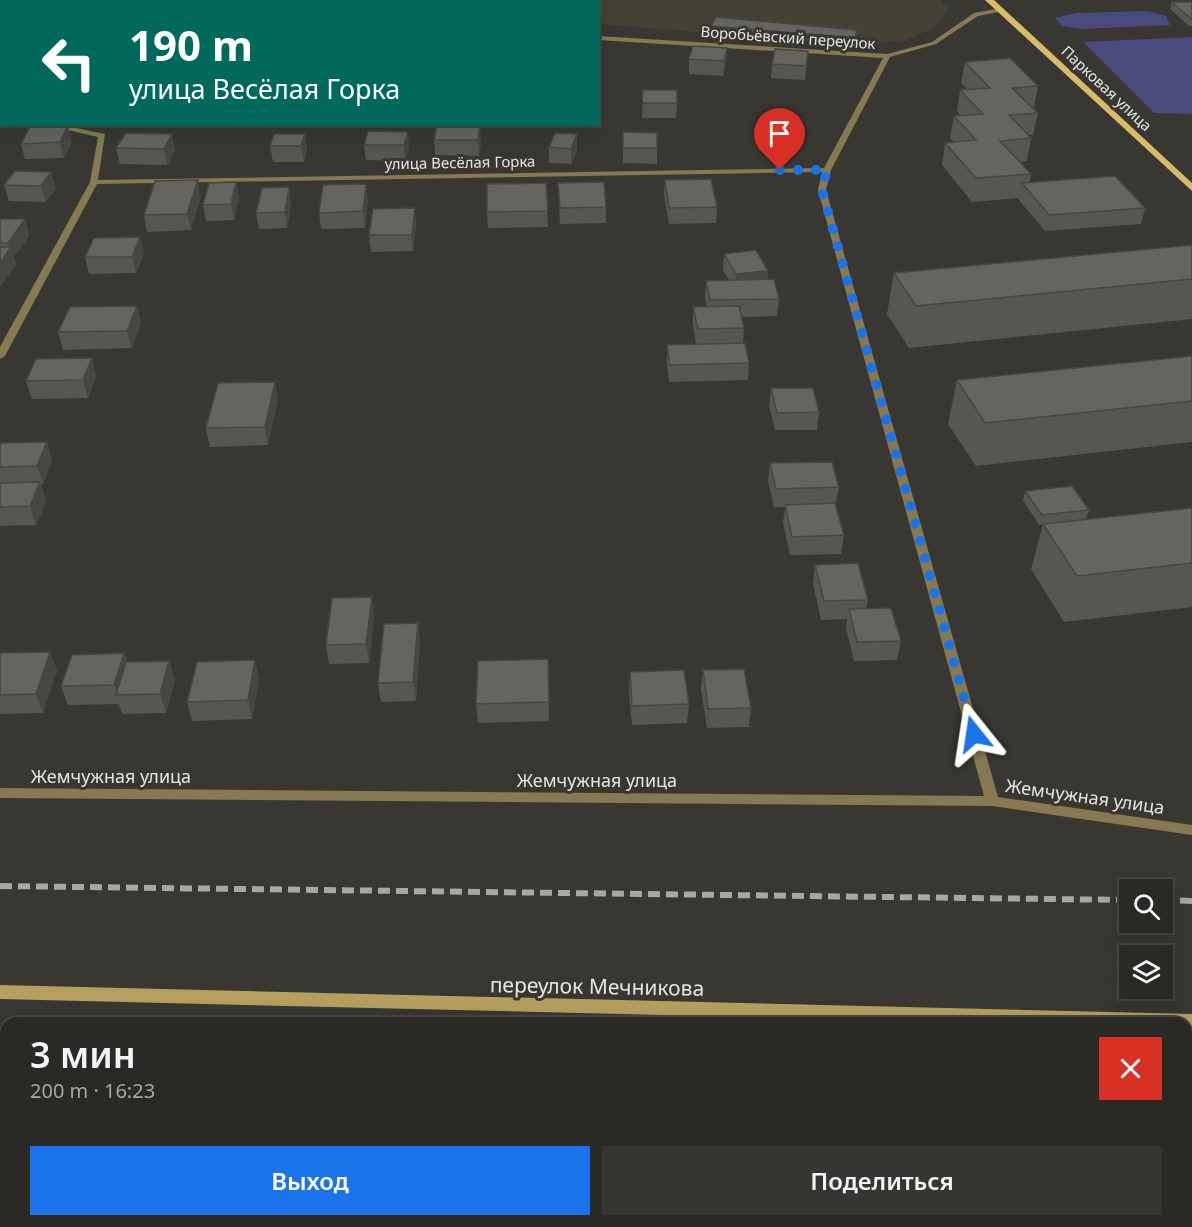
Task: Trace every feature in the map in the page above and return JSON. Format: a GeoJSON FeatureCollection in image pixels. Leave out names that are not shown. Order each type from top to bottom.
{"type":"FeatureCollection","features":[{"type":"Feature","properties":{"kind":"main road","name":"Парковая улица"},"geometry":{"type":"LineString","coordinates":[[989,0],[1192,188]]}},
{"type":"Feature","properties":{"kind":"main road"},"geometry":{"type":"LineString","coordinates":[[1002,10],[1008,0]]}},
{"type":"Feature","properties":{"kind":"street","name":"Воробьёвский переулок"},"geometry":{"type":"LineString","coordinates":[[600,38],[887,56],[934,43],[976,14],[1002,10]]}},
{"type":"Feature","properties":{"kind":"street"},"geometry":{"type":"LineString","coordinates":[[887,56],[827,170],[822,190],[992,801]]}},
{"type":"Feature","properties":{"kind":"street"},"geometry":{"type":"LineString","coordinates":[[0,356],[93,182],[102,136],[54,126]]}},
{"type":"Feature","properties":{"kind":"street","name":"улица Весёлая Горка"},"geometry":{"type":"LineString","coordinates":[[93,182],[827,170]]}},
{"type":"Feature","properties":{"kind":"street","name":"Жемчужная улица"},"geometry":{"type":"LineString","coordinates":[[0,793],[992,801],[1192,830]]}},
{"type":"Feature","properties":{"kind":"street","name":"переулок Мечникова"},"geometry":{"type":"LineString","coordinates":[[0,992],[1028,1017]]}},
{"type":"Feature","properties":{"kind":"shaded area"},"geometry":{"type":"Polygon","coordinates":[[[600,0],[940,0],[949,10],[934,28],[906,40],[857,46],[861,35],[713,23],[706,33],[600,24],[600,0]]]}},
{"type":"Feature","properties":{"kind":"shaded area"},"geometry":{"type":"Polygon","coordinates":[[[1148,11],[1166,16],[1170,25],[1081,29],[1062,26],[1055,18],[1076,13],[1148,11]]]}},
{"type":"Feature","properties":{"kind":"shaded area"},"geometry":{"type":"Polygon","coordinates":[[[1192,37],[1192,114],[1154,113],[1083,42],[1192,37]]]}},
{"type":"Feature","properties":{"kind":"building"},"geometry":{"type":"Polygon","coordinates":[[[1172,2],[1192,2],[1192,19],[1191,19],[1172,2]]]}},
{"type":"Feature","properties":{"kind":"building"},"geometry":{"type":"Polygon","coordinates":[[[716,17],[857,30],[855,38],[711,26],[716,17]]]}},
{"type":"Feature","properties":{"kind":"building"},"geometry":{"type":"Polygon","coordinates":[[[693,46],[727,48],[724,61],[689,59],[693,46]]]}},
{"type":"Feature","properties":{"kind":"building"},"geometry":{"type":"Polygon","coordinates":[[[775,49],[808,51],[806,66],[772,64],[775,49]]]}},
{"type":"Feature","properties":{"kind":"building"},"geometry":{"type":"Polygon","coordinates":[[[1010,58],[1038,86],[1012,88],[1038,113],[1009,115],[1031,138],[1000,141],[1031,174],[976,178],[945,143],[976,140],[954,116],[983,114],[960,90],[990,88],[965,62],[1010,58]]]}},
{"type":"Feature","properties":{"kind":"building"},"geometry":{"type":"Polygon","coordinates":[[[643,90],[677,90],[677,103],[642,103],[643,90]]]}},
{"type":"Feature","properties":{"kind":"building"},"geometry":{"type":"Polygon","coordinates":[[[68,126],[60,142],[21,144],[30,127],[68,126]]]}},
{"type":"Feature","properties":{"kind":"building"},"geometry":{"type":"Polygon","coordinates":[[[437,126],[480,126],[478,140],[434,140],[437,126]]]}},
{"type":"Feature","properties":{"kind":"building"},"geometry":{"type":"Polygon","coordinates":[[[368,131],[408,132],[404,145],[364,145],[368,131]]]}},
{"type":"Feature","properties":{"kind":"building"},"geometry":{"type":"Polygon","coordinates":[[[623,132],[657,133],[657,148],[623,148],[623,132]]]}},
{"type":"Feature","properties":{"kind":"building"},"geometry":{"type":"Polygon","coordinates":[[[126,133],[172,134],[164,149],[116,148],[126,133]]]}},
{"type":"Feature","properties":{"kind":"building"},"geometry":{"type":"Polygon","coordinates":[[[555,133],[577,134],[571,149],[549,147],[555,133]]]}},
{"type":"Feature","properties":{"kind":"building"},"geometry":{"type":"Polygon","coordinates":[[[274,134],[305,134],[301,146],[270,146],[274,134]]]}},
{"type":"Feature","properties":{"kind":"building"},"geometry":{"type":"Polygon","coordinates":[[[15,171],[51,172],[41,186],[4,185],[15,171]]]}},
{"type":"Feature","properties":{"kind":"building"},"geometry":{"type":"Polygon","coordinates":[[[1115,176],[1145,208],[1049,215],[1022,183],[1115,176]]]}},
{"type":"Feature","properties":{"kind":"building"},"geometry":{"type":"Polygon","coordinates":[[[711,179],[717,207],[669,208],[665,180],[711,179]]]}},
{"type":"Feature","properties":{"kind":"building"},"geometry":{"type":"Polygon","coordinates":[[[198,180],[187,214],[144,215],[155,181],[198,180]]]}},
{"type":"Feature","properties":{"kind":"building"},"geometry":{"type":"Polygon","coordinates":[[[236,182],[231,204],[203,205],[209,183],[236,182]]]}},
{"type":"Feature","properties":{"kind":"building"},"geometry":{"type":"Polygon","coordinates":[[[604,182],[606,207],[560,208],[558,183],[604,182]]]}},
{"type":"Feature","properties":{"kind":"building"},"geometry":{"type":"Polygon","coordinates":[[[546,183],[548,211],[487,212],[487,184],[546,183]]]}},
{"type":"Feature","properties":{"kind":"building"},"geometry":{"type":"Polygon","coordinates":[[[366,184],[363,211],[319,213],[323,185],[366,184]]]}},
{"type":"Feature","properties":{"kind":"building"},"geometry":{"type":"Polygon","coordinates":[[[289,187],[285,212],[256,213],[262,188],[289,187]]]}},
{"type":"Feature","properties":{"kind":"building"},"geometry":{"type":"Polygon","coordinates":[[[415,208],[412,235],[369,235],[373,209],[415,208]]]}},
{"type":"Feature","properties":{"kind":"building"},"geometry":{"type":"Polygon","coordinates":[[[0,219],[25,219],[8,243],[0,243],[0,219]]]}},
{"type":"Feature","properties":{"kind":"building"},"geometry":{"type":"Polygon","coordinates":[[[140,237],[132,257],[85,257],[94,238],[140,237]]]}},
{"type":"Feature","properties":{"kind":"building"},"geometry":{"type":"Polygon","coordinates":[[[1192,245],[1192,279],[916,306],[894,273],[1192,245]]]}},
{"type":"Feature","properties":{"kind":"building"},"geometry":{"type":"Polygon","coordinates":[[[0,247],[11,247],[0,263],[0,247]]]}},
{"type":"Feature","properties":{"kind":"building"},"geometry":{"type":"Polygon","coordinates":[[[756,250],[768,271],[736,274],[724,254],[756,250]]]}},
{"type":"Feature","properties":{"kind":"building"},"geometry":{"type":"Polygon","coordinates":[[[774,279],[779,299],[710,300],[706,281],[774,279]]]}},
{"type":"Feature","properties":{"kind":"building"},"geometry":{"type":"Polygon","coordinates":[[[137,306],[127,331],[58,332],[70,307],[137,306]]]}},
{"type":"Feature","properties":{"kind":"building"},"geometry":{"type":"Polygon","coordinates":[[[739,306],[744,328],[698,329],[693,307],[739,306]]]}},
{"type":"Feature","properties":{"kind":"building"},"geometry":{"type":"Polygon","coordinates":[[[745,343],[749,363],[670,365],[667,345],[745,343]]]}},
{"type":"Feature","properties":{"kind":"building"},"geometry":{"type":"Polygon","coordinates":[[[1192,356],[1192,401],[985,423],[957,380],[1192,356]]]}},
{"type":"Feature","properties":{"kind":"building"},"geometry":{"type":"Polygon","coordinates":[[[92,358],[83,380],[26,381],[36,359],[92,358]]]}},
{"type":"Feature","properties":{"kind":"building"},"geometry":{"type":"Polygon","coordinates":[[[275,382],[265,427],[206,428],[218,383],[275,382]]]}},
{"type":"Feature","properties":{"kind":"building"},"geometry":{"type":"Polygon","coordinates":[[[771,388],[813,388],[819,412],[777,413],[771,388]]]}},
{"type":"Feature","properties":{"kind":"building"},"geometry":{"type":"Polygon","coordinates":[[[47,442],[37,466],[0,467],[1,443],[47,442]]]}},
{"type":"Feature","properties":{"kind":"building"},"geometry":{"type":"Polygon","coordinates":[[[832,462],[839,487],[776,489],[770,463],[832,462]]]}},
{"type":"Feature","properties":{"kind":"building"},"geometry":{"type":"Polygon","coordinates":[[[40,482],[30,506],[0,507],[0,483],[40,482]]]}},
{"type":"Feature","properties":{"kind":"building"},"geometry":{"type":"Polygon","coordinates":[[[1072,486],[1089,510],[1042,515],[1025,491],[1072,486]]]}},
{"type":"Feature","properties":{"kind":"building"},"geometry":{"type":"Polygon","coordinates":[[[835,503],[844,535],[792,537],[785,505],[835,503]]]}},
{"type":"Feature","properties":{"kind":"building"},"geometry":{"type":"Polygon","coordinates":[[[1192,508],[1192,563],[1077,576],[1043,524],[1192,508]]]}},
{"type":"Feature","properties":{"kind":"building"},"geometry":{"type":"Polygon","coordinates":[[[858,563],[868,600],[824,601],[815,565],[858,563]]]}},
{"type":"Feature","properties":{"kind":"building"},"geometry":{"type":"Polygon","coordinates":[[[372,597],[366,644],[326,645],[332,598],[372,597]]]}},
{"type":"Feature","properties":{"kind":"building"},"geometry":{"type":"Polygon","coordinates":[[[891,608],[901,641],[857,642],[849,609],[891,608]]]}},
{"type":"Feature","properties":{"kind":"building"},"geometry":{"type":"Polygon","coordinates":[[[418,623],[413,682],[378,683],[384,624],[418,623]]]}},
{"type":"Feature","properties":{"kind":"building"},"geometry":{"type":"Polygon","coordinates":[[[50,652],[36,694],[0,695],[0,653],[50,652]]]}},
{"type":"Feature","properties":{"kind":"building"},"geometry":{"type":"Polygon","coordinates":[[[124,653],[114,685],[61,686],[72,655],[124,653]]]}},
{"type":"Feature","properties":{"kind":"building"},"geometry":{"type":"Polygon","coordinates":[[[548,659],[549,702],[476,704],[478,661],[548,659]]]}},
{"type":"Feature","properties":{"kind":"building"},"geometry":{"type":"Polygon","coordinates":[[[255,660],[248,700],[187,702],[197,662],[255,660]]]}},
{"type":"Feature","properties":{"kind":"building"},"geometry":{"type":"Polygon","coordinates":[[[169,661],[160,694],[116,695],[126,662],[169,661]]]}},
{"type":"Feature","properties":{"kind":"building"},"geometry":{"type":"Polygon","coordinates":[[[744,669],[751,708],[708,709],[703,670],[744,669]]]}},
{"type":"Feature","properties":{"kind":"building"},"geometry":{"type":"Polygon","coordinates":[[[684,670],[689,704],[632,706],[630,672],[684,670]]]}},
{"type":"Feature","properties":{"kind":"railway"},"geometry":{"type":"LineString","coordinates":[[0,886],[1119,900]]}},
{"type":"Feature","properties":{"kind":"railway"},"geometry":{"type":"LineString","coordinates":[[1173,900],[1192,901]]}},
{"type":"Feature","properties":{"kind":"route"},"geometry":{"type":"LineString","coordinates":[[780,170],[827,170],[822,190],[974,734]]}}]}
